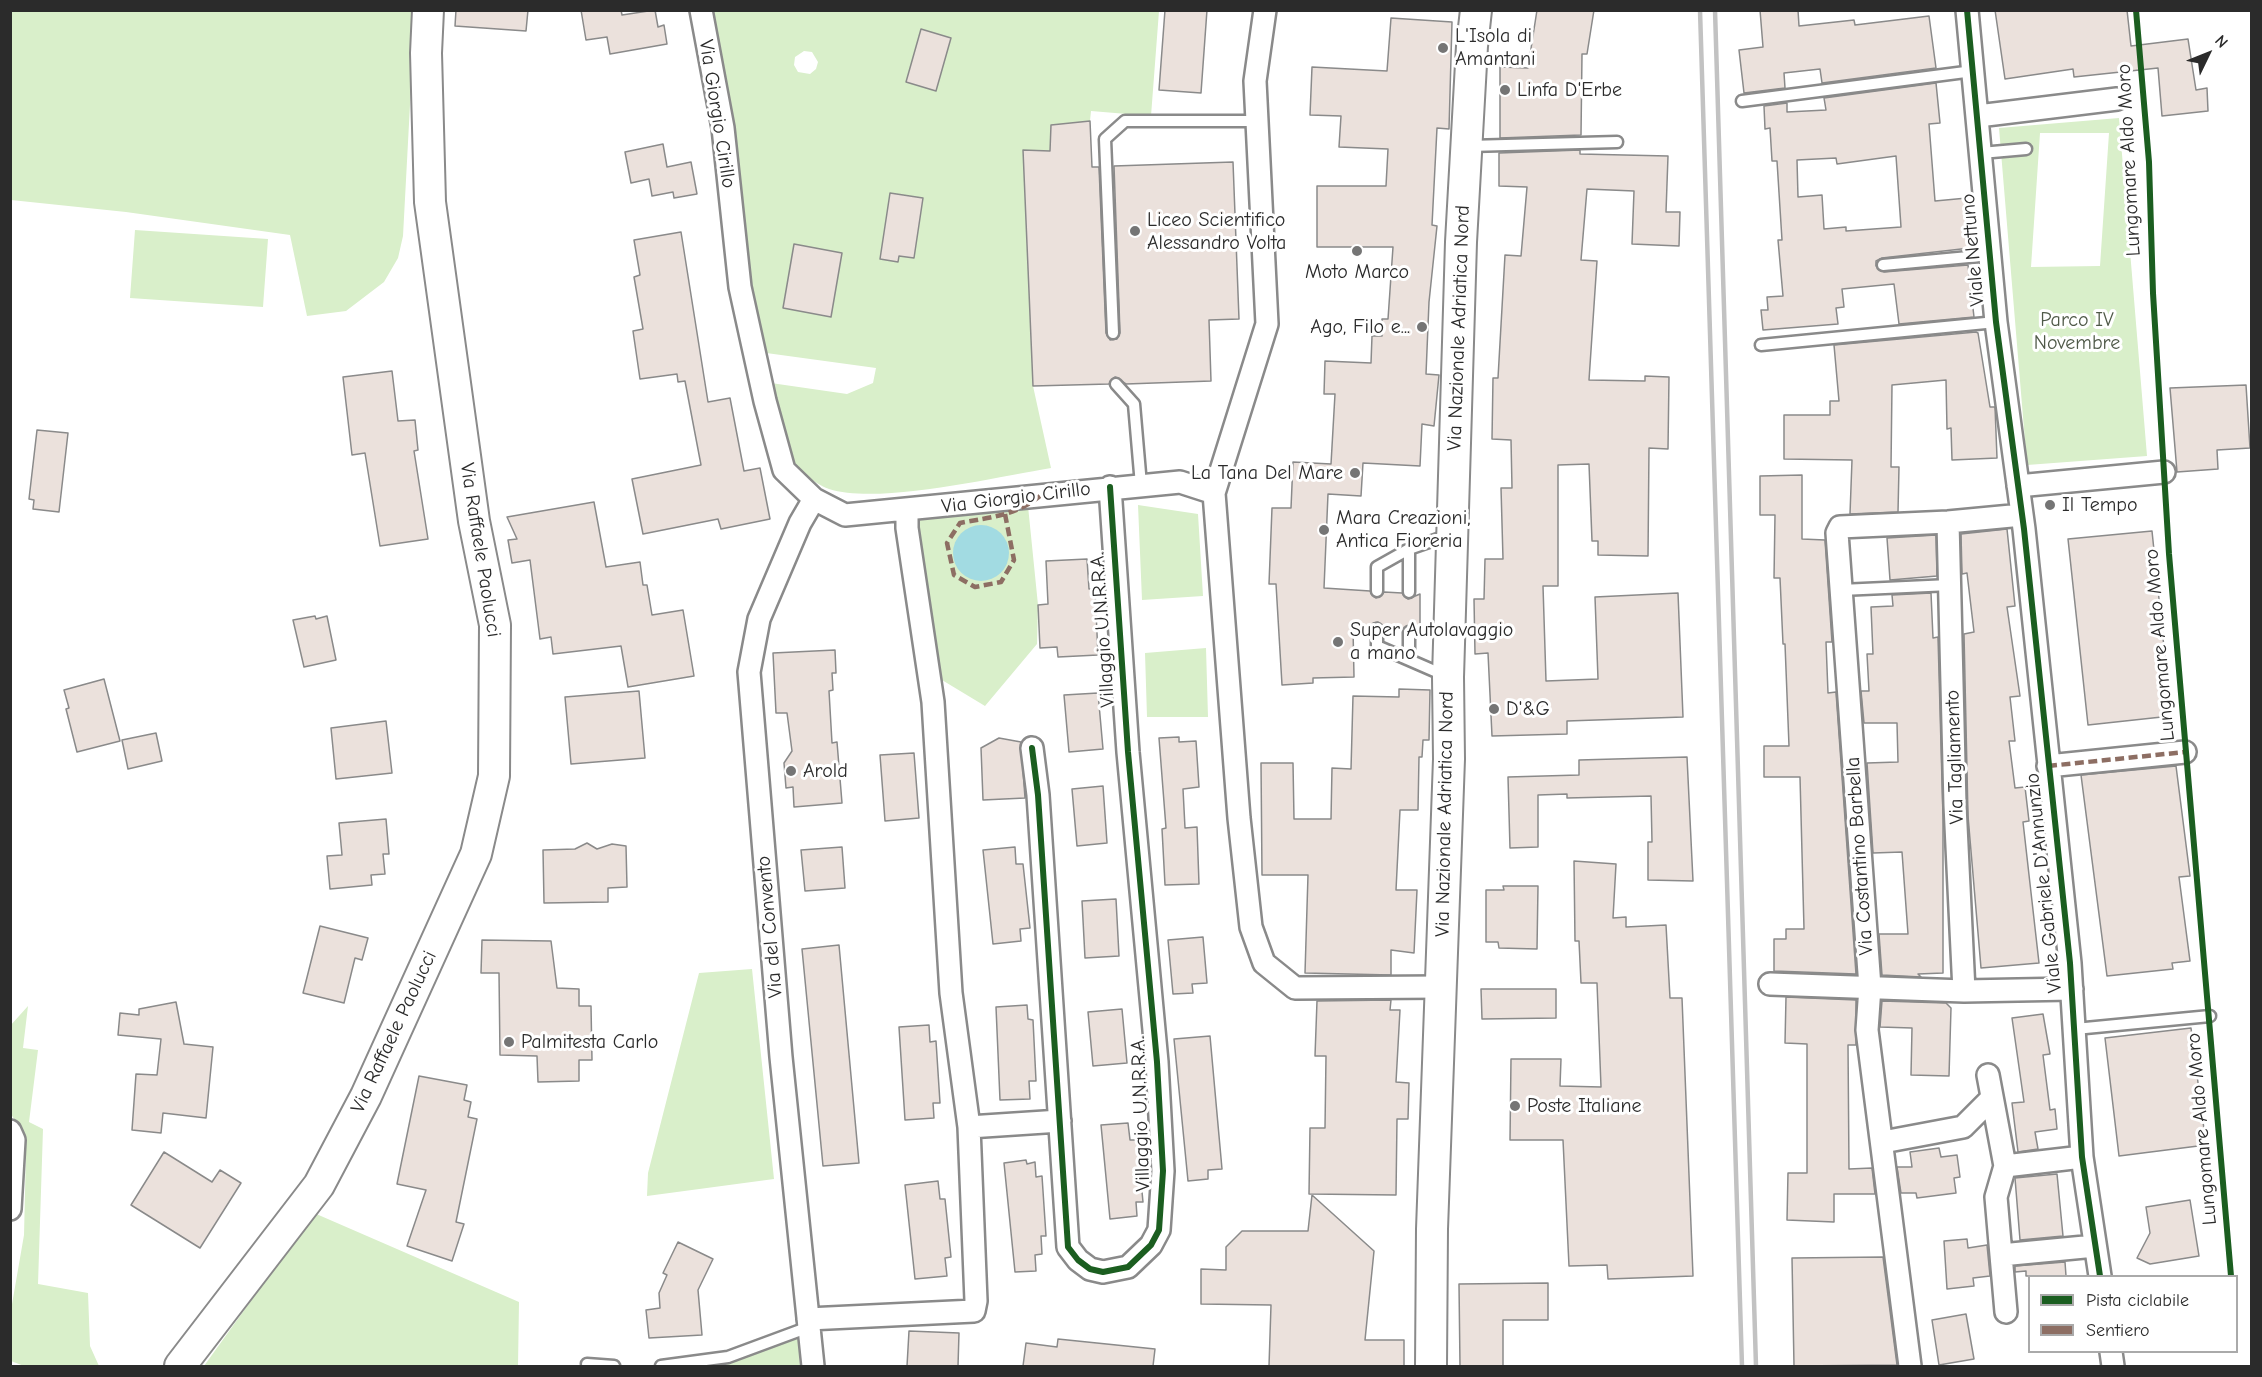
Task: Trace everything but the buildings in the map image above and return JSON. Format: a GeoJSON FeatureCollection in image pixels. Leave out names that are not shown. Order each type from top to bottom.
{"type":"FeatureCollection","features":[{"type":"Feature","properties":{"kind":"main road","name":"Via Raffaele Paolucci"},"geometry":{"type":"LineString","coordinates":[[180,1366],[319,1185],[366,1096],[476,854],[494,776],[495,625],[474,521],[430,202],[426,53],[428,10]]}},
{"type":"Feature","properties":{"kind":"main road","name":"Via Nazionale Adriatica Nord"},"geometry":{"type":"LineString","coordinates":[[1431,1366],[1432,1229],[1449,759],[1448,677],[1452,534],[1466,147],[1476,10]]}},
{"type":"Feature","properties":{"kind":"street","name":"Via Giorgio Cirillo"},"geometry":{"type":"LineString","coordinates":[[701,10],[723,128],[741,287],[765,401],[784,470],[814,499],[845,515],[907,511],[1110,487],[1180,482],[1214,493]]}},
{"type":"Feature","properties":{"kind":"street"},"geometry":{"type":"LineString","coordinates":[[1265,10],[1255,81],[1267,324],[1214,493],[1239,818],[1251,927],[1264,963],[1295,988],[1442,987]]}},
{"type":"Feature","properties":{"kind":"street","name":"Viale Nettuno"},"geometry":{"type":"LineString","coordinates":[[1967,10],[1982,153],[1995,322],[2018,486]]}},
{"type":"Feature","properties":{"kind":"street"},"geometry":{"type":"LineString","coordinates":[[1978,116],[2117,99]]}},
{"type":"Feature","properties":{"kind":"street"},"geometry":{"type":"LineString","coordinates":[[2018,486],[2164,472]]}},
{"type":"Feature","properties":{"kind":"street","name":"Viale Gabriele D'Annunzio"},"geometry":{"type":"LineString","coordinates":[[2018,486],[2072,989],[2082,1157],[2100,1275]]}},
{"type":"Feature","properties":{"kind":"street","name":"Villaggio U.N.R.R.A."},"geometry":{"type":"LineString","coordinates":[[1032,748],[1038,795],[1068,1247],[1078,1260],[1090,1269],[1103,1272],[1128,1267],[1151,1245],[1158,1230],[1163,1171],[1157,1062],[1128,752],[1110,487]]}},
{"type":"Feature","properties":{"kind":"street","name":"Via del Convento"},"geometry":{"type":"LineString","coordinates":[[813,1366],[781,1057],[749,672],[759,619],[800,523],[814,499]]}},
{"type":"Feature","properties":{"kind":"street"},"geometry":{"type":"LineString","coordinates":[[808,1323],[974,1311],[976,1290],[969,1127],[951,993],[933,702],[907,528],[907,511]]}},
{"type":"Feature","properties":{"kind":"street","name":"Via Costantino Barbella"},"geometry":{"type":"LineString","coordinates":[[1910,1366],[1868,1030],[1870,987],[1837,532],[1840,527],[1948,522],[2022,515]]}},
{"type":"Feature","properties":{"kind":"street","name":"Via Tagliamento"},"geometry":{"type":"LineString","coordinates":[[1948,522],[1964,991]]}},
{"type":"Feature","properties":{"kind":"street"},"geometry":{"type":"LineString","coordinates":[[2048,766],[2185,752]]}},
{"type":"Feature","properties":{"kind":"street"},"geometry":{"type":"LineString","coordinates":[[1770,984],[1964,991],[2072,989]]}},
{"type":"Feature","properties":{"kind":"street"},"geometry":{"type":"LineString","coordinates":[[1988,1076],[2005,1166],[1996,1197],[2006,1312]]}},
{"type":"Feature","properties":{"kind":"street"},"geometry":{"type":"LineString","coordinates":[[1883,1142],[1963,1127],[1992,1098]]}},
{"type":"Feature","properties":{"kind":"street"},"geometry":{"type":"LineString","coordinates":[[969,1127],[1060,1121]]}},
{"type":"Feature","properties":{"kind":"street"},"geometry":{"type":"LineString","coordinates":[[10,1131],[14,1140],[10,1209]]}},
{"type":"Feature","properties":{"kind":"street"},"geometry":{"type":"LineString","coordinates":[[2005,1166],[2082,1157]]}},
{"type":"Feature","properties":{"kind":"street"},"geometry":{"type":"LineString","coordinates":[[2001,1255],[2095,1246]]}},
{"type":"Feature","properties":{"kind":"lane"},"geometry":{"type":"LineString","coordinates":[[1742,101],[1973,70]]}},
{"type":"Feature","properties":{"kind":"lane"},"geometry":{"type":"LineString","coordinates":[[1113,333],[1105,139],[1125,120],[1257,121]]}},
{"type":"Feature","properties":{"kind":"lane"},"geometry":{"type":"LineString","coordinates":[[1466,147],[1617,142]]}},
{"type":"Feature","properties":{"kind":"lane"},"geometry":{"type":"LineString","coordinates":[[1982,153],[2026,149]]}},
{"type":"Feature","properties":{"kind":"lane"},"geometry":{"type":"LineString","coordinates":[[1883,265],[1990,255]]}},
{"type":"Feature","properties":{"kind":"lane"},"geometry":{"type":"LineString","coordinates":[[1761,345],[1995,322]]}},
{"type":"Feature","properties":{"kind":"lane"},"geometry":{"type":"LineString","coordinates":[[1116,384],[1134,404],[1141,485]]}},
{"type":"Feature","properties":{"kind":"lane"},"geometry":{"type":"LineString","coordinates":[[1377,591],[1377,567],[1409,549],[1452,534]]}},
{"type":"Feature","properties":{"kind":"lane"},"geometry":{"type":"LineString","coordinates":[[1409,549],[1409,592]]}},
{"type":"Feature","properties":{"kind":"lane"},"geometry":{"type":"LineString","coordinates":[[1841,590],[1950,585]]}},
{"type":"Feature","properties":{"kind":"lane"},"geometry":{"type":"LineString","coordinates":[[1377,629],[1377,646],[1448,677]]}},
{"type":"Feature","properties":{"kind":"lane"},"geometry":{"type":"LineString","coordinates":[[1409,632],[1409,659]]}},
{"type":"Feature","properties":{"kind":"lane"},"geometry":{"type":"LineString","coordinates":[[2075,1029],[2210,1016]]}},
{"type":"Feature","properties":{"kind":"lane"},"geometry":{"type":"LineString","coordinates":[[661,1366],[728,1357],[808,1323]]}},
{"type":"Feature","properties":{"kind":"lane"},"geometry":{"type":"LineString","coordinates":[[587,1364],[614,1366]]}},
{"type":"Feature","properties":{"kind":"green space"},"geometry":{"type":"Polygon","coordinates":[[[11,11],[415,11],[403,236],[398,258],[384,282],[346,311],[307,316],[290,235],[126,212],[11,200],[11,11]]]}},
{"type":"Feature","properties":{"kind":"green space"},"geometry":{"type":"Polygon","coordinates":[[[707,11],[1159,11],[1151,116],[1091,111],[1090,121],[1051,125],[1050,151],[1023,151],[1033,386],[1051,468],[907,492],[851,493],[829,489],[802,473],[788,458],[778,437],[764,382],[847,394],[873,383],[876,368],[759,352],[707,11]],[[804,51],[795,57],[794,65],[798,72],[810,74],[816,69],[818,62],[812,52],[804,51]]]}},
{"type":"Feature","properties":{"kind":"green space","name":"Parco IV Novembre"},"geometry":{"type":"Polygon","coordinates":[[[2119,118],[2147,456],[2027,465],[1999,128],[2119,118]],[[2040,133],[2031,267],[2100,266],[2109,133],[2040,133]]]}},
{"type":"Feature","properties":{"kind":"green space"},"geometry":{"type":"Polygon","coordinates":[[[135,230],[268,239],[263,307],[130,298],[135,230]]]}},
{"type":"Feature","properties":{"kind":"green space"},"geometry":{"type":"Polygon","coordinates":[[[1138,505],[1198,514],[1203,596],[1142,600],[1138,505]]]}},
{"type":"Feature","properties":{"kind":"green space"},"geometry":{"type":"Polygon","coordinates":[[[1028,506],[1038,605],[1037,644],[985,706],[937,677],[913,515],[1028,506]]]}},
{"type":"Feature","properties":{"kind":"green space"},"geometry":{"type":"Polygon","coordinates":[[[1206,648],[1208,717],[1147,717],[1145,653],[1206,648]]]}},
{"type":"Feature","properties":{"kind":"green space"},"geometry":{"type":"Polygon","coordinates":[[[752,969],[774,1179],[647,1196],[648,1173],[699,973],[752,969]]]}},
{"type":"Feature","properties":{"kind":"green space"},"geometry":{"type":"Polygon","coordinates":[[[28,1006],[23,1048],[38,1050],[29,1122],[43,1129],[38,1284],[88,1293],[90,1346],[99,1366],[24,1366],[11,1361],[11,1310],[24,1235],[26,1152],[19,1127],[11,1114],[10,1026],[28,1006]]]}},
{"type":"Feature","properties":{"kind":"green space"},"geometry":{"type":"Polygon","coordinates":[[[314,1213],[519,1302],[518,1366],[204,1366],[314,1213]]]}},
{"type":"Feature","properties":{"kind":"green space"},"geometry":{"type":"Polygon","coordinates":[[[798,1337],[800,1366],[688,1366],[745,1358],[798,1337]]]}},
{"type":"Feature","properties":{"kind":"water"},"geometry":{"type":"Polygon","coordinates":[[[981,525],[992,527],[1001,533],[1007,542],[1009,553],[1007,564],[1001,573],[992,579],[981,581],[970,579],[961,573],[955,564],[953,553],[955,542],[961,533],[970,527],[981,525]]]}},
{"type":"Feature","properties":{"kind":"railway"},"geometry":{"type":"LineString","coordinates":[[1700,10],[1742,1366]]}},
{"type":"Feature","properties":{"kind":"railway"},"geometry":{"type":"LineString","coordinates":[[1715,10],[1756,1366]]}},
{"type":"Feature","properties":{"kind":"marked path"},"geometry":{"type":"LineString","coordinates":[[1005,514],[1014,560],[1001,582],[975,587],[954,575],[947,543],[960,523],[1012,512],[1040,496]]}},
{"type":"Feature","properties":{"kind":"marked path"},"geometry":{"type":"LineString","coordinates":[[2048,766],[2185,752]]}},
{"type":"Feature","properties":{"kind":"cycle path"},"geometry":{"type":"LineString","coordinates":[[1967,10],[1996,322],[2024,529],[2070,963],[2082,1157],[2100,1275]]}},
{"type":"Feature","properties":{"kind":"cycle path","name":"Lungomare Aldo Moro"},"geometry":{"type":"LineString","coordinates":[[2136,10],[2149,162],[2153,293],[2169,554],[2231,1275]]}},
{"type":"Feature","properties":{"kind":"cycle path"},"geometry":{"type":"LineString","coordinates":[[1032,748],[1038,795],[1068,1247],[1078,1260],[1090,1269],[1103,1272],[1128,1267],[1151,1245],[1159,1230],[1163,1171],[1157,1062],[1128,752],[1110,487]]}},
{"type":"Feature","properties":{"kind":"place","name":"L'Isola di Amantani"},"geometry":{"type":"Point","coordinates":[1443,48]}},
{"type":"Feature","properties":{"kind":"place","name":"Linfa D'Erbe"},"geometry":{"type":"Point","coordinates":[1505,90]}},
{"type":"Feature","properties":{"kind":"place","name":"Liceo Scientifico Alessandro Volta"},"geometry":{"type":"Point","coordinates":[1135,231]}},
{"type":"Feature","properties":{"kind":"place","name":"Moto Marco"},"geometry":{"type":"Point","coordinates":[1357,251]}},
{"type":"Feature","properties":{"kind":"place","name":"Ago, Filo e..."},"geometry":{"type":"Point","coordinates":[1422,327]}},
{"type":"Feature","properties":{"kind":"place","name":"La Tana Del Mare"},"geometry":{"type":"Point","coordinates":[1355,473]}},
{"type":"Feature","properties":{"kind":"place","name":"Il Tempo"},"geometry":{"type":"Point","coordinates":[2050,505]}},
{"type":"Feature","properties":{"kind":"place","name":"Mara Creazioni, Antica Fioreria"},"geometry":{"type":"Point","coordinates":[1324,530]}},
{"type":"Feature","properties":{"kind":"place","name":"Super Autolavaggio a mano"},"geometry":{"type":"Point","coordinates":[1338,642]}},
{"type":"Feature","properties":{"kind":"place","name":"D'&G"},"geometry":{"type":"Point","coordinates":[1494,709]}},
{"type":"Feature","properties":{"kind":"place","name":"Arold"},"geometry":{"type":"Point","coordinates":[791,771]}},
{"type":"Feature","properties":{"kind":"place","name":"Palmitesta Carlo"},"geometry":{"type":"Point","coordinates":[509,1042]}},
{"type":"Feature","properties":{"kind":"place","name":"Poste Italiane"},"geometry":{"type":"Point","coordinates":[1515,1106]}}]}
